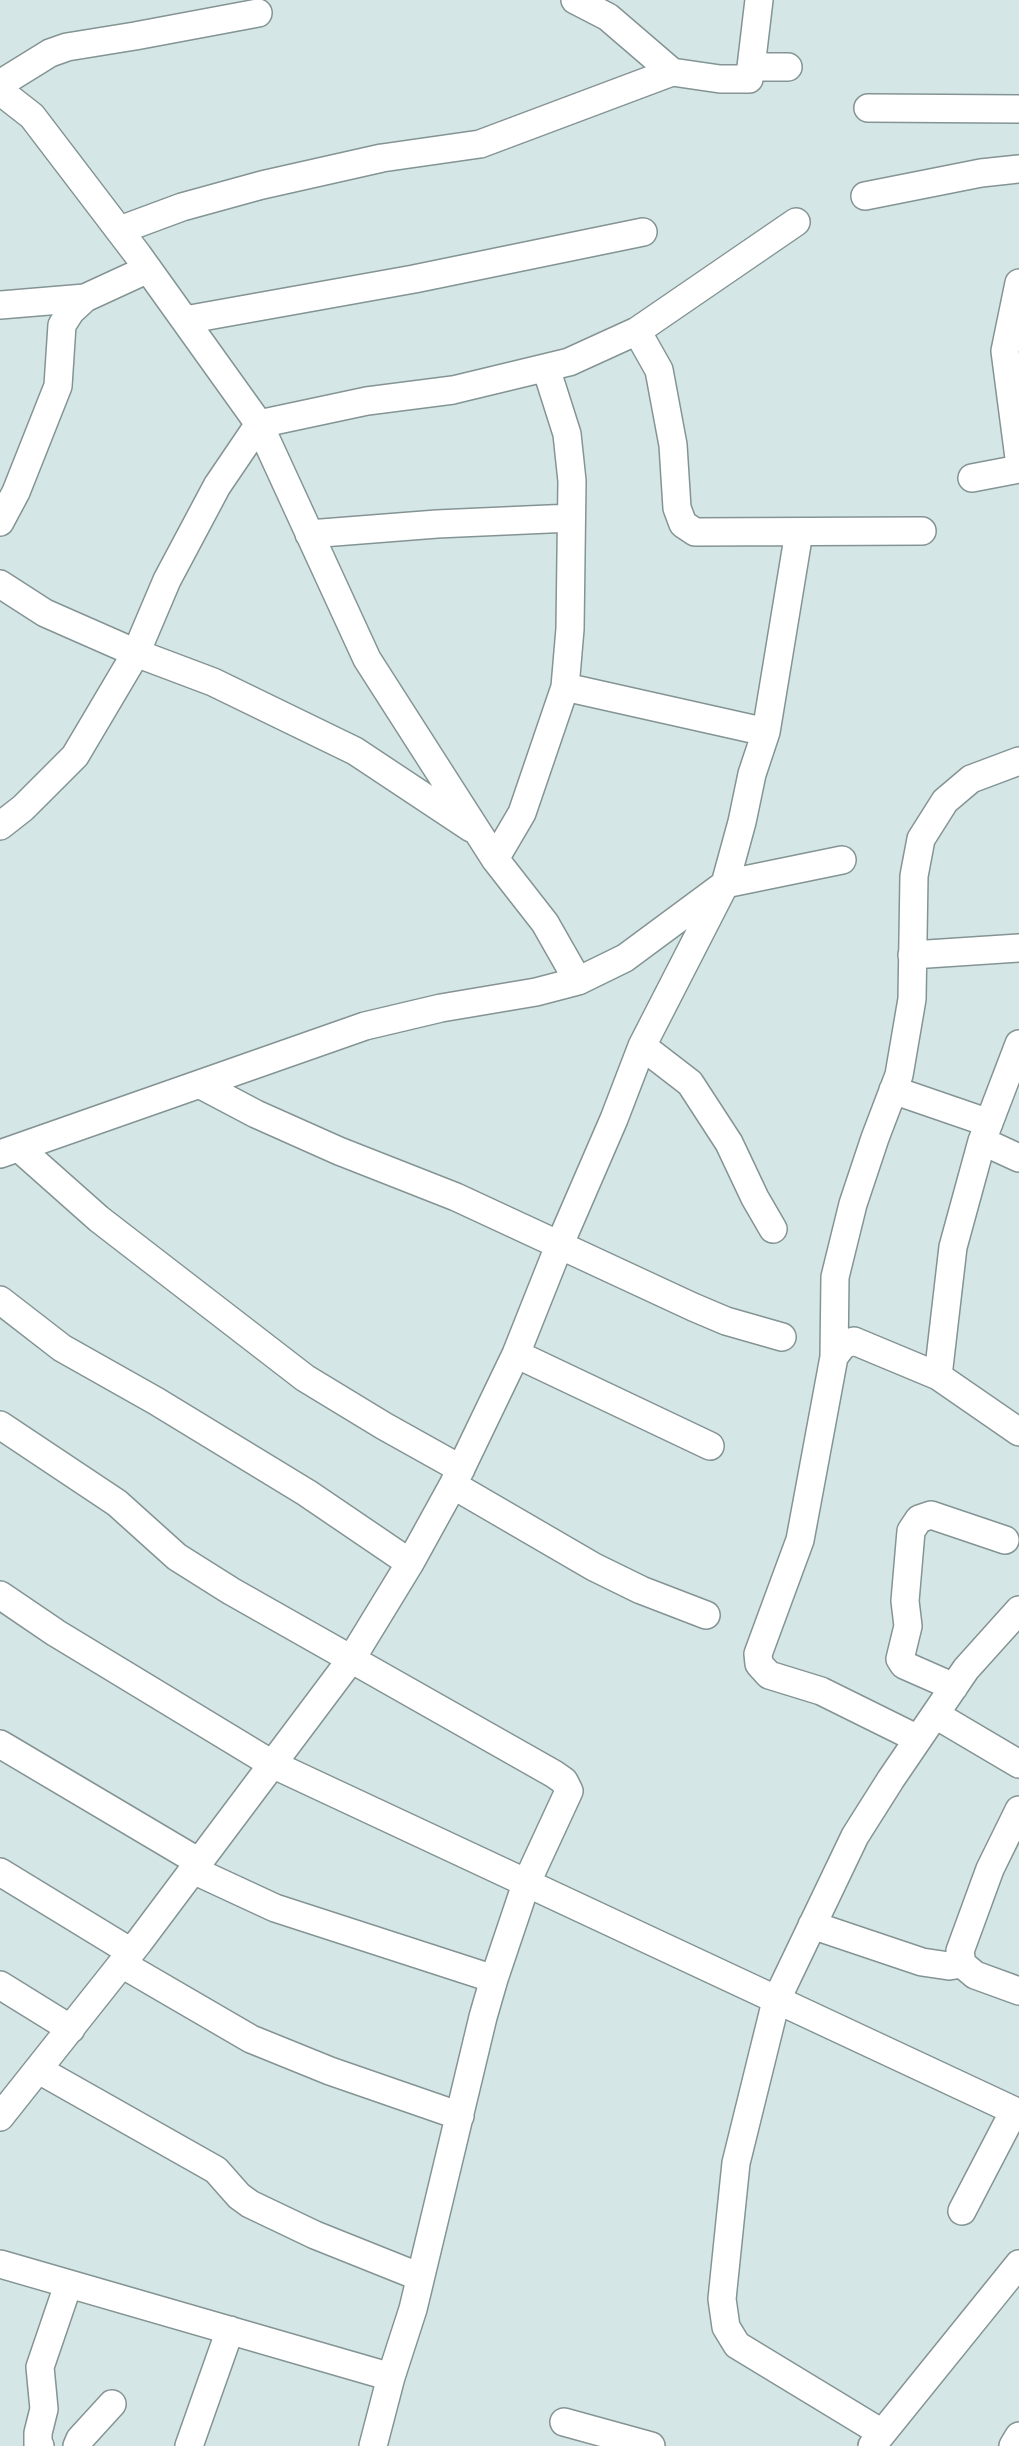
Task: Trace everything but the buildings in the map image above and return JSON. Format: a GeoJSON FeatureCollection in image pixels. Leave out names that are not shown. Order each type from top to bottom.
{"type":"FeatureCollection","features":[{"type":"Feature","properties":{"kind":"street"},"geometry":{"type":"LineString","coordinates":[[575,0],[608,17],[672,72]]}},
{"type":"Feature","properties":{"kind":"street"},"geometry":{"type":"LineString","coordinates":[[120,230],[182,207],[262,185],[382,158],[480,144],[672,72],[720,79],[749,79],[759,0]]}},
{"type":"Feature","properties":{"kind":"street"},"geometry":{"type":"LineString","coordinates":[[0,84],[51,53],[67,47],[258,13]]}},
{"type":"Feature","properties":{"kind":"street"},"geometry":{"type":"LineString","coordinates":[[752,68],[788,67]]}},
{"type":"Feature","properties":{"kind":"street"},"geometry":{"type":"LineString","coordinates":[[0,91],[32,116],[120,230],[259,424],[367,659],[480,833],[495,860],[544,923],[578,981]]}},
{"type":"Feature","properties":{"kind":"street"},"geometry":{"type":"LineString","coordinates":[[868,108],[1019,109]]}},
{"type":"Feature","properties":{"kind":"street"},"geometry":{"type":"LineString","coordinates":[[865,196],[981,173],[1019,169]]}},
{"type":"Feature","properties":{"kind":"street"},"geometry":{"type":"LineString","coordinates":[[0,826],[23,808],[75,756],[136,653],[167,580],[212,496],[259,424],[367,400],[453,390],[569,362],[637,331],[796,222]]}},
{"type":"Feature","properties":{"kind":"street"},"geometry":{"type":"LineString","coordinates":[[185,320],[414,279],[643,232]]}},
{"type":"Feature","properties":{"kind":"street"},"geometry":{"type":"LineString","coordinates":[[0,522],[15,492],[58,386],[62,325],[71,311],[85,298],[148,269]]}},
{"type":"Feature","properties":{"kind":"street"},"geometry":{"type":"LineString","coordinates":[[1019,283],[1005,351],[1019,458]]}},
{"type":"Feature","properties":{"kind":"street"},"geometry":{"type":"LineString","coordinates":[[0,305],[85,298]]}},
{"type":"Feature","properties":{"kind":"street"},"geometry":{"type":"LineString","coordinates":[[637,331],[659,370],[673,445],[677,508],[683,524],[695,532],[922,531]]}},
{"type":"Feature","properties":{"kind":"street"},"geometry":{"type":"LineString","coordinates":[[495,860],[522,813],[565,687],[570,629],[572,481],[567,434],[546,368]]}},
{"type":"Feature","properties":{"kind":"street"},"geometry":{"type":"LineString","coordinates":[[972,478],[1019,469]]}},
{"type":"Feature","properties":{"kind":"street"},"geometry":{"type":"LineString","coordinates":[[309,534],[437,524],[571,518]]}},
{"type":"Feature","properties":{"kind":"street"},"geometry":{"type":"LineString","coordinates":[[5,2102],[39,2070],[352,1658],[410,1563],[457,1477],[516,1353],[614,1119],[642,1046],[725,884],[752,774],[766,732],[799,532]]}},
{"type":"Feature","properties":{"kind":"street"},"geometry":{"type":"LineString","coordinates":[[0,584],[45,613],[136,653],[213,682],[355,751],[480,833]]}},
{"type":"Feature","properties":{"kind":"street"},"geometry":{"type":"LineString","coordinates":[[565,687],[637,705],[702,716],[766,732]]}},
{"type":"Feature","properties":{"kind":"street"},"geometry":{"type":"LineString","coordinates":[[918,1740],[820,1691],[769,1675],[759,1664],[758,1654],[800,1540],[834,1357],[836,1277],[853,1204],[899,1075],[912,999],[914,876],[921,839],[945,801],[971,779],[1019,761]]}},
{"type":"Feature","properties":{"kind":"street"},"geometry":{"type":"LineString","coordinates":[[10,1151],[365,1026],[441,1008],[536,992],[578,981],[625,958],[725,884],[842,860]]}},
{"type":"Feature","properties":{"kind":"street"},"geometry":{"type":"LineString","coordinates":[[912,955],[1019,948]]}},
{"type":"Feature","properties":{"kind":"street"},"geometry":{"type":"LineString","coordinates":[[938,1376],[953,1247],[986,1132],[1019,1044]]}},
{"type":"Feature","properties":{"kind":"street"},"geometry":{"type":"LineString","coordinates":[[642,1046],[690,1083],[729,1143],[755,1198],[774,1229]]}},
{"type":"Feature","properties":{"kind":"street"},"geometry":{"type":"LineString","coordinates":[[201,1085],[256,1114],[339,1151],[456,1197],[726,1321],[782,1337]]}},
{"type":"Feature","properties":{"kind":"street"},"geometry":{"type":"LineString","coordinates":[[893,1090],[986,1132],[1019,1158]]}},
{"type":"Feature","properties":{"kind":"street"},"geometry":{"type":"LineString","coordinates":[[10,1151],[305,1378],[384,1426],[594,1567],[641,1590],[706,1615]]}},
{"type":"Feature","properties":{"kind":"street"},"geometry":{"type":"LineString","coordinates":[[0,1300],[62,1348],[156,1401],[307,1493],[410,1563]]}},
{"type":"Feature","properties":{"kind":"street"},"geometry":{"type":"LineString","coordinates":[[834,1357],[843,1345],[854,1341],[938,1376],[1019,1432]]}},
{"type":"Feature","properties":{"kind":"street"},"geometry":{"type":"LineString","coordinates":[[516,1353],[710,1446]]}},
{"type":"Feature","properties":{"kind":"street"},"geometry":{"type":"LineString","coordinates":[[0,1425],[117,1503],[177,1557],[231,1591],[564,1781],[569,1791],[526,1884],[494,1979],[413,2309],[391,2377],[373,2446]]}},
{"type":"Feature","properties":{"kind":"street"},"geometry":{"type":"LineString","coordinates":[[954,1687],[904,1665],[900,1659],[908,1626],[905,1601],[911,1531],[919,1519],[931,1515],[1005,1540]]}},
{"type":"Feature","properties":{"kind":"street"},"geometry":{"type":"LineString","coordinates":[[0,1595],[56,1633],[272,1764],[1017,2112],[962,2211]]}},
{"type":"Feature","properties":{"kind":"street"},"geometry":{"type":"LineString","coordinates":[[1014,1625],[966,1669],[855,1836],[776,2001],[736,2163],[722,2299],[726,2327],[737,2345],[877,2440],[1019,2264]]}},
{"type":"Feature","properties":{"kind":"street"},"geometry":{"type":"LineString","coordinates":[[936,1715],[1019,1764]]}},
{"type":"Feature","properties":{"kind":"street"},"geometry":{"type":"LineString","coordinates":[[0,1744],[196,1866],[275,1908],[494,1979]]}},
{"type":"Feature","properties":{"kind":"street"},"geometry":{"type":"LineString","coordinates":[[1019,1810],[987,1880],[960,1951],[962,1964],[975,1975],[1019,1991]]}},
{"type":"Feature","properties":{"kind":"street"},"geometry":{"type":"LineString","coordinates":[[0,1872],[126,1958],[251,2039],[330,2071],[460,2116]]}},
{"type":"Feature","properties":{"kind":"street"},"geometry":{"type":"LineString","coordinates":[[813,1925],[922,1962],[949,1966],[962,1964]]}},
{"type":"Feature","properties":{"kind":"street"},"geometry":{"type":"LineString","coordinates":[[0,1985],[71,2029]]}},
{"type":"Feature","properties":{"kind":"street"},"geometry":{"type":"LineString","coordinates":[[39,2070],[216,2170],[239,2196],[250,2204],[315,2235],[420,2277]]}},
{"type":"Feature","properties":{"kind":"street"},"geometry":{"type":"LineString","coordinates":[[0,2264],[391,2377]]}},
{"type":"Feature","properties":{"kind":"street"},"geometry":{"type":"LineString","coordinates":[[40,2446],[38,2433],[44,2409],[40,2367],[68,2285]]}},
{"type":"Feature","properties":{"kind":"street"},"geometry":{"type":"LineString","coordinates":[[189,2446],[230,2331]]}},
{"type":"Feature","properties":{"kind":"street"},"geometry":{"type":"LineString","coordinates":[[77,2446],[80,2439],[112,2404]]}},
{"type":"Feature","properties":{"kind":"street"},"geometry":{"type":"LineString","coordinates":[[564,2422],[651,2446]]}},
{"type":"Feature","properties":{"kind":"street"},"geometry":{"type":"LineString","coordinates":[[1013,2446],[1019,2436]]}}]}
